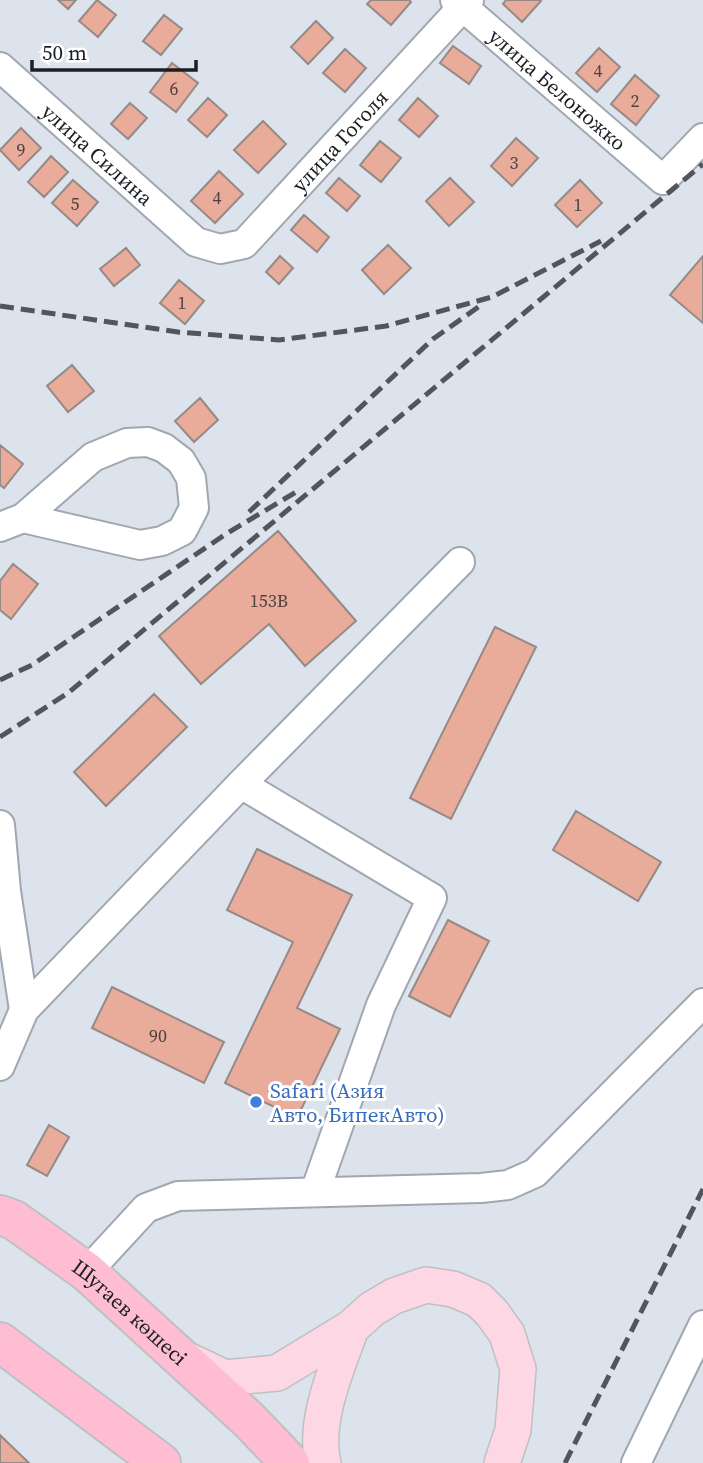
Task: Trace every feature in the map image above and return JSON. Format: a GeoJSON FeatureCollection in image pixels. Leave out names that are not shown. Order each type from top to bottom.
{"type":"FeatureCollection","features":[{"type":"Feature","properties":{"kind":"highway","name":"Шугаев көшесі"},"geometry":{"type":"LineString","coordinates":[[0,1215],[14,1220],[87,1272],[249,1420],[290,1463]]}},
{"type":"Feature","properties":{"kind":"highway"},"geometry":{"type":"LineString","coordinates":[[0,1342],[161,1463]]}},
{"type":"Feature","properties":{"kind":"highway"},"geometry":{"type":"LineString","coordinates":[[249,1420],[254,1453],[251,1463]]}},
{"type":"Feature","properties":{"kind":"main road"},"geometry":{"type":"LineString","coordinates":[[177,1356],[225,1378],[277,1373],[351,1328],[372,1309],[394,1296],[426,1285],[453,1289],[479,1300],[492,1313],[507,1334],[518,1369],[513,1430],[502,1463]]}},
{"type":"Feature","properties":{"kind":"main road"},"geometry":{"type":"LineString","coordinates":[[323,1463],[320,1450],[330,1387],[351,1328]]}},
{"type":"Feature","properties":{"kind":"street","name":"улица Белоножко"},"geometry":{"type":"LineString","coordinates":[[462,2],[663,180],[703,138]]}},
{"type":"Feature","properties":{"kind":"street","name":"улица Гоголя"},"geometry":{"type":"LineString","coordinates":[[196,242],[220,248],[244,244],[462,2]]}},
{"type":"Feature","properties":{"kind":"street","name":"улица Силина"},"geometry":{"type":"LineString","coordinates":[[0,67],[196,242]]}},
{"type":"Feature","properties":{"kind":"street"},"geometry":{"type":"LineString","coordinates":[[148,442],[164,448],[181,461],[191,478],[194,508],[182,531],[162,541],[140,545],[11,522],[93,457],[127,443],[148,442]]}},
{"type":"Feature","properties":{"kind":"street"},"geometry":{"type":"LineString","coordinates":[[0,1066],[24,1010],[241,784],[460,562]]}},
{"type":"Feature","properties":{"kind":"street"},"geometry":{"type":"LineString","coordinates":[[241,784],[432,898],[381,1005],[315,1192]]}},
{"type":"Feature","properties":{"kind":"street"},"geometry":{"type":"LineString","coordinates":[[0,825],[3,889],[24,1010]]}},
{"type":"Feature","properties":{"kind":"street"},"geometry":{"type":"LineString","coordinates":[[87,1272],[146,1208],[178,1196],[508,1185],[535,1173],[703,1003]]}},
{"type":"Feature","properties":{"kind":"street"},"geometry":{"type":"LineString","coordinates":[[636,1463],[703,1325]]}},
{"type":"Feature","properties":{"kind":"building"},"geometry":{"type":"Polygon","coordinates":[[[58,0],[76,0],[68,9],[58,0]]]}},
{"type":"Feature","properties":{"kind":"building"},"geometry":{"type":"Polygon","coordinates":[[[97,0],[116,15],[98,37],[79,21],[97,0]]]}},
{"type":"Feature","properties":{"kind":"building"},"geometry":{"type":"Polygon","coordinates":[[[371,0],[411,2],[391,25],[367,4],[371,0]]]}},
{"type":"Feature","properties":{"kind":"building"},"geometry":{"type":"Polygon","coordinates":[[[506,0],[541,1],[522,22],[503,4],[506,0]]]}},
{"type":"Feature","properties":{"kind":"building"},"geometry":{"type":"Polygon","coordinates":[[[164,15],[182,29],[161,55],[143,41],[164,15]]]}},
{"type":"Feature","properties":{"kind":"building"},"geometry":{"type":"Polygon","coordinates":[[[316,21],[333,38],[308,64],[291,47],[316,21]]]}},
{"type":"Feature","properties":{"kind":"building"},"geometry":{"type":"Polygon","coordinates":[[[453,46],[481,66],[469,84],[440,63],[453,46]]]}},
{"type":"Feature","properties":{"kind":"building"},"geometry":{"type":"Polygon","coordinates":[[[599,48],[620,67],[597,92],[576,73],[599,48]]]}},
{"type":"Feature","properties":{"kind":"building"},"geometry":{"type":"Polygon","coordinates":[[[345,49],[366,68],[345,92],[323,73],[345,49]]]}},
{"type":"Feature","properties":{"kind":"building"},"geometry":{"type":"Polygon","coordinates":[[[172,63],[198,83],[176,112],[150,92],[172,63]]]}},
{"type":"Feature","properties":{"kind":"building"},"geometry":{"type":"Polygon","coordinates":[[[635,75],[659,96],[636,125],[611,104],[635,75]]]}},
{"type":"Feature","properties":{"kind":"building"},"geometry":{"type":"Polygon","coordinates":[[[208,98],[227,115],[207,137],[188,120],[208,98]]]}},
{"type":"Feature","properties":{"kind":"building"},"geometry":{"type":"Polygon","coordinates":[[[418,98],[438,116],[419,137],[399,120],[418,98]]]}},
{"type":"Feature","properties":{"kind":"building"},"geometry":{"type":"Polygon","coordinates":[[[130,103],[147,118],[128,139],[111,124],[130,103]]]}},
{"type":"Feature","properties":{"kind":"building"},"geometry":{"type":"Polygon","coordinates":[[[263,121],[286,144],[258,173],[234,150],[263,121]]]}},
{"type":"Feature","properties":{"kind":"building"},"geometry":{"type":"Polygon","coordinates":[[[21,128],[41,148],[19,170],[0,150],[21,128]]]}},
{"type":"Feature","properties":{"kind":"building"},"geometry":{"type":"Polygon","coordinates":[[[516,138],[538,158],[512,186],[491,166],[516,138]]]}},
{"type":"Feature","properties":{"kind":"building"},"geometry":{"type":"Polygon","coordinates":[[[380,141],[401,158],[381,182],[360,165],[380,141]]]}},
{"type":"Feature","properties":{"kind":"building"},"geometry":{"type":"Polygon","coordinates":[[[51,156],[68,172],[44,197],[28,182],[51,156]]]}},
{"type":"Feature","properties":{"kind":"building"},"geometry":{"type":"Polygon","coordinates":[[[219,171],[243,194],[215,223],[191,201],[219,171]]]}},
{"type":"Feature","properties":{"kind":"building"},"geometry":{"type":"Polygon","coordinates":[[[339,178],[360,196],[347,211],[326,193],[339,178]]]}},
{"type":"Feature","properties":{"kind":"building"},"geometry":{"type":"Polygon","coordinates":[[[450,178],[474,202],[449,226],[426,201],[450,178]]]}},
{"type":"Feature","properties":{"kind":"building"},"geometry":{"type":"Polygon","coordinates":[[[73,180],[98,202],[77,226],[52,203],[73,180]]]}},
{"type":"Feature","properties":{"kind":"building"},"geometry":{"type":"Polygon","coordinates":[[[580,180],[602,203],[577,227],[555,205],[580,180]]]}},
{"type":"Feature","properties":{"kind":"building"},"geometry":{"type":"Polygon","coordinates":[[[304,215],[329,237],[317,252],[291,230],[304,215]]]}},
{"type":"Feature","properties":{"kind":"building"},"geometry":{"type":"Polygon","coordinates":[[[388,245],[411,268],[384,294],[362,270],[388,245]]]}},
{"type":"Feature","properties":{"kind":"building"},"geometry":{"type":"Polygon","coordinates":[[[126,248],[140,265],[114,286],[100,269],[126,248]]]}},
{"type":"Feature","properties":{"kind":"building"},"geometry":{"type":"Polygon","coordinates":[[[280,256],[293,268],[279,284],[266,272],[280,256]]]}},
{"type":"Feature","properties":{"kind":"building"},"geometry":{"type":"Polygon","coordinates":[[[703,256],[703,323],[670,295],[703,256]]]}},
{"type":"Feature","properties":{"kind":"building"},"geometry":{"type":"Polygon","coordinates":[[[179,280],[204,301],[185,324],[160,303],[179,280]]]}},
{"type":"Feature","properties":{"kind":"building"},"geometry":{"type":"Polygon","coordinates":[[[72,365],[94,391],[68,412],[47,386],[72,365]]]}},
{"type":"Feature","properties":{"kind":"building"},"geometry":{"type":"Polygon","coordinates":[[[200,398],[218,420],[194,442],[175,421],[200,398]]]}},
{"type":"Feature","properties":{"kind":"building"},"geometry":{"type":"Polygon","coordinates":[[[0,445],[23,464],[4,488],[0,485],[0,445]]]}},
{"type":"Feature","properties":{"kind":"building"},"geometry":{"type":"Polygon","coordinates":[[[278,531],[356,621],[305,666],[269,624],[201,684],[159,636],[278,531]]]}},
{"type":"Feature","properties":{"kind":"building"},"geometry":{"type":"Polygon","coordinates":[[[13,564],[38,584],[11,619],[0,610],[0,581],[13,564]]]}},
{"type":"Feature","properties":{"kind":"building"},"geometry":{"type":"Polygon","coordinates":[[[495,627],[536,647],[451,819],[410,798],[495,627]]]}},
{"type":"Feature","properties":{"kind":"building"},"geometry":{"type":"Polygon","coordinates":[[[154,694],[187,727],[106,806],[74,772],[154,694]]]}},
{"type":"Feature","properties":{"kind":"building"},"geometry":{"type":"Polygon","coordinates":[[[576,811],[661,862],[638,901],[553,850],[576,811]]]}},
{"type":"Feature","properties":{"kind":"building"},"geometry":{"type":"Polygon","coordinates":[[[257,849],[352,895],[297,1008],[340,1029],[297,1118],[225,1083],[293,942],[227,910],[257,849]]]}},
{"type":"Feature","properties":{"kind":"building"},"geometry":{"type":"Polygon","coordinates":[[[448,920],[489,941],[450,1017],[409,996],[448,920]]]}},
{"type":"Feature","properties":{"kind":"building"},"geometry":{"type":"Polygon","coordinates":[[[112,987],[224,1042],[204,1083],[92,1028],[112,987]]]}},
{"type":"Feature","properties":{"kind":"building"},"geometry":{"type":"Polygon","coordinates":[[[49,1125],[69,1137],[47,1176],[27,1165],[49,1125]]]}},
{"type":"Feature","properties":{"kind":"building"},"geometry":{"type":"Polygon","coordinates":[[[0,1435],[29,1463],[0,1463],[0,1435]]]}},
{"type":"Feature","properties":{"kind":"railway"},"geometry":{"type":"LineString","coordinates":[[0,737],[68,693],[703,164]]}},
{"type":"Feature","properties":{"kind":"railway"},"geometry":{"type":"LineString","coordinates":[[0,306],[178,332],[279,340],[386,326],[492,297],[601,241]]}},
{"type":"Feature","properties":{"kind":"railway"},"geometry":{"type":"LineString","coordinates":[[249,512],[433,339],[484,303]]}},
{"type":"Feature","properties":{"kind":"railway"},"geometry":{"type":"LineString","coordinates":[[0,680],[32,665],[226,534],[301,489]]}},
{"type":"Feature","properties":{"kind":"railway"},"geometry":{"type":"LineString","coordinates":[[565,1463],[703,1189]]}},
{"type":"Feature","properties":{"kind":"place","name":"Safari (Азия Авто, БипекАвто)"},"geometry":{"type":"Point","coordinates":[256,1102]}}]}
